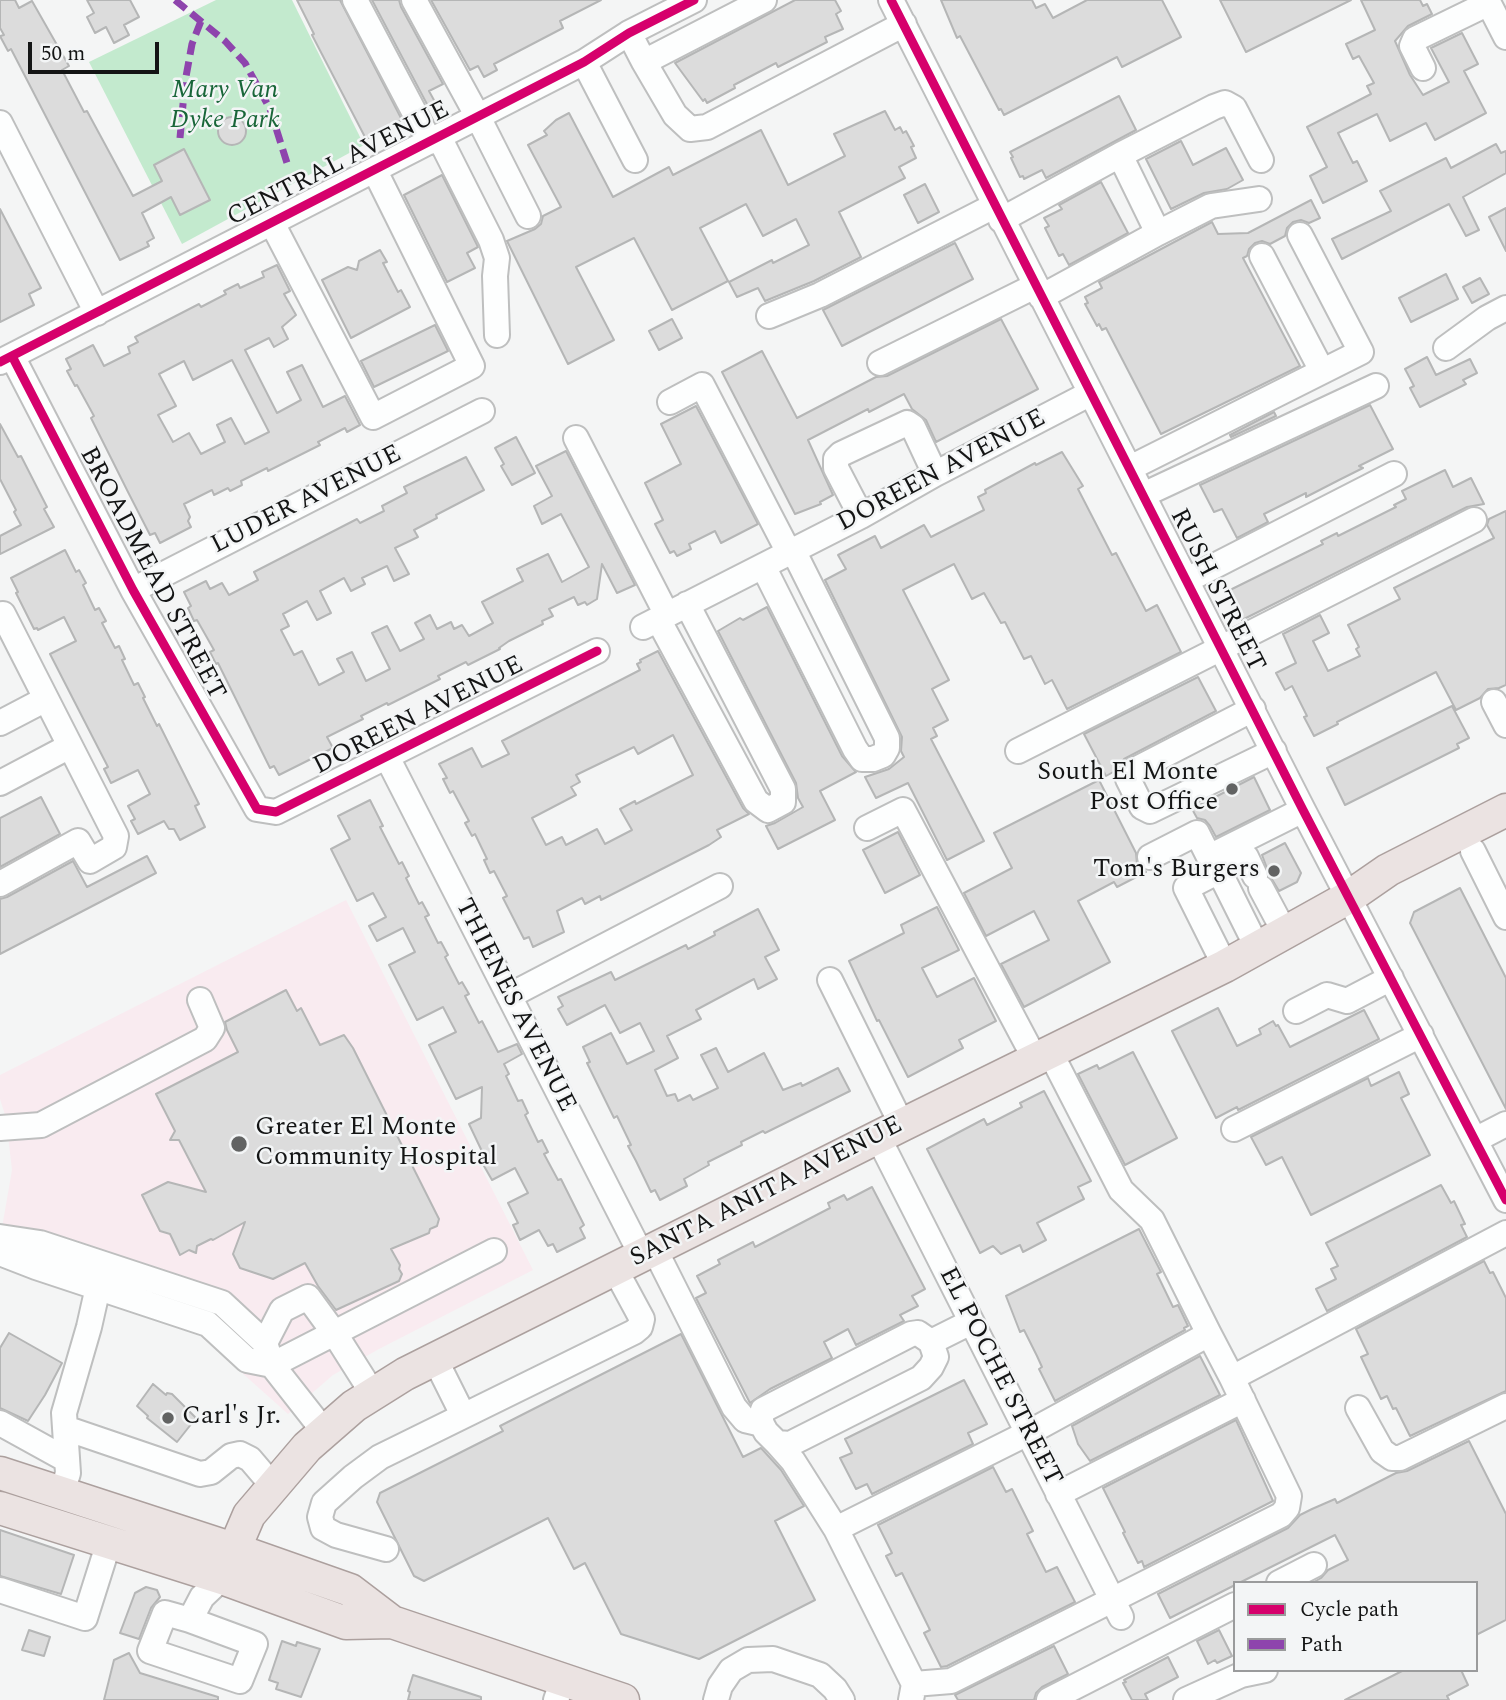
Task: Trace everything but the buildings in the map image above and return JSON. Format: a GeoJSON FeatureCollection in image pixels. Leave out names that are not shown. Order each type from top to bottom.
{"type":"FeatureCollection","features":[{"type":"Feature","properties":{"kind":"main road","name":"SANTA ANITA AVENUE"},"geometry":{"type":"LineString","coordinates":[[222,1578],[236,1550],[244,1523],[273,1486],[323,1430],[373,1394],[435,1359],[1258,949],[1349,897],[1388,870],[1506,810]]}},
{"type":"Feature","properties":{"kind":"main road","name":"SANTA ANITA AVENUE"},"geometry":{"type":"LineString","coordinates":[[1349,897],[1391,890],[1506,834]]}},
{"type":"Feature","properties":{"kind":"main road"},"geometry":{"type":"LineString","coordinates":[[0,1473],[350,1590],[392,1622],[560,1690],[623,1700]]}},
{"type":"Feature","properties":{"kind":"main road"},"geometry":{"type":"LineString","coordinates":[[0,1508],[222,1578],[346,1623],[392,1622]]}},
{"type":"Feature","properties":{"kind":"street"},"geometry":{"type":"LineString","coordinates":[[355,0],[491,240],[497,258],[497,335]]}},
{"type":"Feature","properties":{"kind":"street"},"geometry":{"type":"LineString","coordinates":[[414,0],[528,216]]}},
{"type":"Feature","properties":{"kind":"street","name":"CENTRAL AVENUE"},"geometry":{"type":"LineString","coordinates":[[6,359],[584,62],[629,33],[694,0]]}},
{"type":"Feature","properties":{"kind":"street"},"geometry":{"type":"LineString","coordinates":[[644,62],[764,0]]}},
{"type":"Feature","properties":{"kind":"street","name":"RUSH STREET"},"geometry":{"type":"LineString","coordinates":[[891,0],[1306,816],[1506,1200]]}},
{"type":"Feature","properties":{"kind":"street"},"geometry":{"type":"LineString","coordinates":[[1423,68],[1412,46],[1415,39],[1488,1],[1506,37]]}},
{"type":"Feature","properties":{"kind":"street"},"geometry":{"type":"LineString","coordinates":[[629,33],[675,115],[690,128],[707,127],[904,24]]}},
{"type":"Feature","properties":{"kind":"street"},"geometry":{"type":"LineString","coordinates":[[584,62],[635,160]]}},
{"type":"Feature","properties":{"kind":"street"},"geometry":{"type":"LineString","coordinates":[[769,316],[998,213],[1225,103],[1234,108],[1261,160]]}},
{"type":"Feature","properties":{"kind":"street"},"geometry":{"type":"LineString","coordinates":[[0,123],[97,313]]}},
{"type":"Feature","properties":{"kind":"street"},"geometry":{"type":"LineString","coordinates":[[1120,155],[1158,233]]}},
{"type":"Feature","properties":{"kind":"street"},"geometry":{"type":"LineString","coordinates":[[272,223],[373,417],[472,366],[375,171]]}},
{"type":"Feature","properties":{"kind":"street"},"geometry":{"type":"LineString","coordinates":[[880,363],[1038,291],[1211,206],[1258,199]]}},
{"type":"Feature","properties":{"kind":"street"},"geometry":{"type":"LineString","coordinates":[[1130,468],[1361,352],[1300,235]]}},
{"type":"Feature","properties":{"kind":"street"},"geometry":{"type":"LineString","coordinates":[[1262,257],[1322,371]]}},
{"type":"Feature","properties":{"kind":"street"},"geometry":{"type":"LineString","coordinates":[[1446,348],[1487,318],[1506,308]]}},
{"type":"Feature","properties":{"kind":"street","name":"BROADMEAD STREET"},"geometry":{"type":"LineString","coordinates":[[6,359],[257,810]]}},
{"type":"Feature","properties":{"kind":"street"},"geometry":{"type":"LineString","coordinates":[[670,401],[702,385],[785,545],[793,550],[887,738],[887,748],[883,755],[862,759],[855,749],[763,566]]}},
{"type":"Feature","properties":{"kind":"street"},"geometry":{"type":"LineString","coordinates":[[1143,495],[1377,386]]}},
{"type":"Feature","properties":{"kind":"street","name":"DOREEN AVENUE"},"geometry":{"type":"LineString","coordinates":[[664,616],[861,516],[935,474],[1091,393]]}},
{"type":"Feature","properties":{"kind":"street","name":"LUDER AVENUE"},"geometry":{"type":"LineString","coordinates":[[133,590],[482,411]]}},
{"type":"Feature","properties":{"kind":"street"},"geometry":{"type":"LineString","coordinates":[[861,516],[836,468],[836,459],[841,454],[907,423],[913,427],[935,474]]}},
{"type":"Feature","properties":{"kind":"street"},"geometry":{"type":"LineString","coordinates":[[576,438],[664,616],[756,801],[768,810],[783,802],[783,789],[664,616]]}},
{"type":"Feature","properties":{"kind":"street"},"geometry":{"type":"LineString","coordinates":[[1187,580],[1394,474]]}},
{"type":"Feature","properties":{"kind":"street"},"geometry":{"type":"LineString","coordinates":[[1018,751],[1474,520]]}},
{"type":"Feature","properties":{"kind":"street"},"geometry":{"type":"LineString","coordinates":[[0,884],[78,841],[90,861],[114,847],[116,836],[3,614]]}},
{"type":"Feature","properties":{"kind":"street","name":"DOREEN AVENUE"},"geometry":{"type":"LineString","coordinates":[[257,810],[276,812],[597,651]]}},
{"type":"Feature","properties":{"kind":"street"},"geometry":{"type":"LineString","coordinates":[[0,723],[46,699]]}},
{"type":"Feature","properties":{"kind":"street"},"geometry":{"type":"LineString","coordinates":[[1494,702],[1506,725]]}},
{"type":"Feature","properties":{"kind":"street"},"geometry":{"type":"LineString","coordinates":[[1253,709],[1131,772],[1128,779],[1142,807],[1150,811],[1274,751]]}},
{"type":"Feature","properties":{"kind":"street"},"geometry":{"type":"LineString","coordinates":[[0,783],[70,746]]}},
{"type":"Feature","properties":{"kind":"street","name":"THIENES AVENUE"},"geometry":{"type":"LineString","coordinates":[[387,757],[509,996],[637,1258]]}},
{"type":"Feature","properties":{"kind":"street"},"geometry":{"type":"LineString","coordinates":[[637,1258],[734,1407],[745,1420],[770,1434],[790,1444],[921,1378],[932,1367],[936,1357],[931,1342],[918,1333],[911,1334],[764,1410],[760,1421],[770,1434],[793,1461],[836,1529],[912,1692],[951,1681],[1116,1608],[1281,1515],[1287,1508],[1289,1496],[1152,1220],[1121,1190],[903,810],[867,828]]}},
{"type":"Feature","properties":{"kind":"street"},"geometry":{"type":"LineString","coordinates":[[1150,857],[1197,833],[1209,857],[1306,816]]}},
{"type":"Feature","properties":{"kind":"street"},"geometry":{"type":"LineString","coordinates":[[1254,874],[1306,816]]}},
{"type":"Feature","properties":{"kind":"street"},"geometry":{"type":"LineString","coordinates":[[1473,851],[1506,917]]}},
{"type":"Feature","properties":{"kind":"street"},"geometry":{"type":"LineString","coordinates":[[1225,966],[1186,888],[1219,871],[1254,874]]}},
{"type":"Feature","properties":{"kind":"street"},"geometry":{"type":"LineString","coordinates":[[1219,871],[1258,949]]}},
{"type":"Feature","properties":{"kind":"street"},"geometry":{"type":"LineString","coordinates":[[1254,874],[1285,933]]}},
{"type":"Feature","properties":{"kind":"street"},"geometry":{"type":"LineString","coordinates":[[509,996],[720,886]]}},
{"type":"Feature","properties":{"kind":"street"},"geometry":{"type":"LineString","coordinates":[[1296,1011],[1327,995],[1347,1001],[1391,978]]}},
{"type":"Feature","properties":{"kind":"street","name":"EL POCHE STREET"},"geometry":{"type":"LineString","coordinates":[[830,980],[971,1322],[1116,1608]]}},
{"type":"Feature","properties":{"kind":"street"},"geometry":{"type":"LineString","coordinates":[[0,1128],[41,1125],[205,1039],[212,1028],[200,1000]]}},
{"type":"Feature","properties":{"kind":"street"},"geometry":{"type":"LineString","coordinates":[[1234,1129],[1421,1035]]}},
{"type":"Feature","properties":{"kind":"street"},"geometry":{"type":"LineString","coordinates":[[1475,1140],[1506,1124]]}},
{"type":"Feature","properties":{"kind":"street"},"geometry":{"type":"LineString","coordinates":[[1058,1494],[1506,1233]]}},
{"type":"Feature","properties":{"kind":"street"},"geometry":{"type":"LineString","coordinates":[[0,1237],[40,1243],[222,1303],[268,1354],[323,1430]]}},
{"type":"Feature","properties":{"kind":"street"},"geometry":{"type":"LineString","coordinates":[[0,1253],[208,1324],[247,1360],[335,1334],[494,1251]]}},
{"type":"Feature","properties":{"kind":"street"},"geometry":{"type":"LineString","coordinates":[[386,1549],[336,1535],[323,1528],[320,1517],[324,1503],[380,1457],[634,1332],[640,1327],[642,1319],[637,1258]]}},
{"type":"Feature","properties":{"kind":"street"},"geometry":{"type":"LineString","coordinates":[[62,1493],[68,1473],[64,1413],[98,1287]]}},
{"type":"Feature","properties":{"kind":"street"},"geometry":{"type":"LineString","coordinates":[[268,1354],[282,1310],[308,1297],[373,1394]]}},
{"type":"Feature","properties":{"kind":"street"},"geometry":{"type":"LineString","coordinates":[[931,1342],[971,1322]]}},
{"type":"Feature","properties":{"kind":"street"},"geometry":{"type":"LineString","coordinates":[[836,1529],[1028,1433],[1209,1335]]}},
{"type":"Feature","properties":{"kind":"street"},"geometry":{"type":"LineString","coordinates":[[435,1359],[463,1415]]}},
{"type":"Feature","properties":{"kind":"street"},"geometry":{"type":"LineString","coordinates":[[1358,1408],[1382,1451],[1392,1458],[1400,1458],[1506,1406]]}},
{"type":"Feature","properties":{"kind":"street"},"geometry":{"type":"LineString","coordinates":[[0,1423],[67,1460]]}},
{"type":"Feature","properties":{"kind":"street"},"geometry":{"type":"LineString","coordinates":[[65,1428],[201,1474],[211,1472],[231,1455],[240,1454],[250,1459],[273,1486]]}},
{"type":"Feature","properties":{"kind":"street"},"geometry":{"type":"LineString","coordinates":[[0,1590],[85,1618],[109,1542]]}},
{"type":"Feature","properties":{"kind":"street"},"geometry":{"type":"LineString","coordinates":[[1283,1581],[1314,1565]]}},
{"type":"Feature","properties":{"kind":"street"},"geometry":{"type":"LineString","coordinates":[[190,1620],[202,1597],[222,1578]]}},
{"type":"Feature","properties":{"kind":"street"},"geometry":{"type":"LineString","coordinates":[[1049,1700],[1233,1606]]}},
{"type":"Feature","properties":{"kind":"street"},"geometry":{"type":"LineString","coordinates":[[716,1700],[720,1686],[731,1670],[748,1660],[773,1659],[820,1675],[842,1700]]}},
{"type":"Feature","properties":{"kind":"street"},"geometry":{"type":"LineString","coordinates":[[1186,1700],[1241,1675],[1255,1672]]}},
{"type":"Feature","properties":{"kind":"shaded area","name":"Greater El Monte Community Hospital"},"geometry":{"type":"Polygon","coordinates":[[[346,900],[533,1270],[333,1375],[288,1414],[194,1330],[0,1239],[12,1170],[6,1118],[0,1099],[0,1075],[346,900]]]}},
{"type":"Feature","properties":{"kind":"green space","name":"Mary Van Dyke Park"},"geometry":{"type":"Polygon","coordinates":[[[216,0],[292,0],[364,145],[182,244],[89,62],[216,0]]]}},
{"type":"Feature","properties":{"kind":"marked path"},"geometry":{"type":"LineString","coordinates":[[175,0],[225,41],[245,63],[270,109],[287,163]]}},
{"type":"Feature","properties":{"kind":"marked path"},"geometry":{"type":"LineString","coordinates":[[180,138],[185,82],[192,44],[201,21]]}},
{"type":"Feature","properties":{"kind":"cycle path"},"geometry":{"type":"LineString","coordinates":[[0,362],[584,62],[629,33],[694,0]]}},
{"type":"Feature","properties":{"kind":"cycle path"},"geometry":{"type":"LineString","coordinates":[[891,0],[1303,810],[1506,1200]]}},
{"type":"Feature","properties":{"kind":"cycle path"},"geometry":{"type":"LineString","coordinates":[[12,356],[133,590],[257,809],[276,812],[597,651]]}},
{"type":"Feature","properties":{"kind":"place","name":"South El Monte Post Office"},"geometry":{"type":"Point","coordinates":[1232,789]}},
{"type":"Feature","properties":{"kind":"place","name":"Tom's Burgers"},"geometry":{"type":"Point","coordinates":[1274,871]}},
{"type":"Feature","properties":{"kind":"place","name":"Greater El Monte Community Hospital"},"geometry":{"type":"Point","coordinates":[239,1144]}},
{"type":"Feature","properties":{"kind":"place","name":"Carl's Jr."},"geometry":{"type":"Point","coordinates":[168,1418]}}]}
